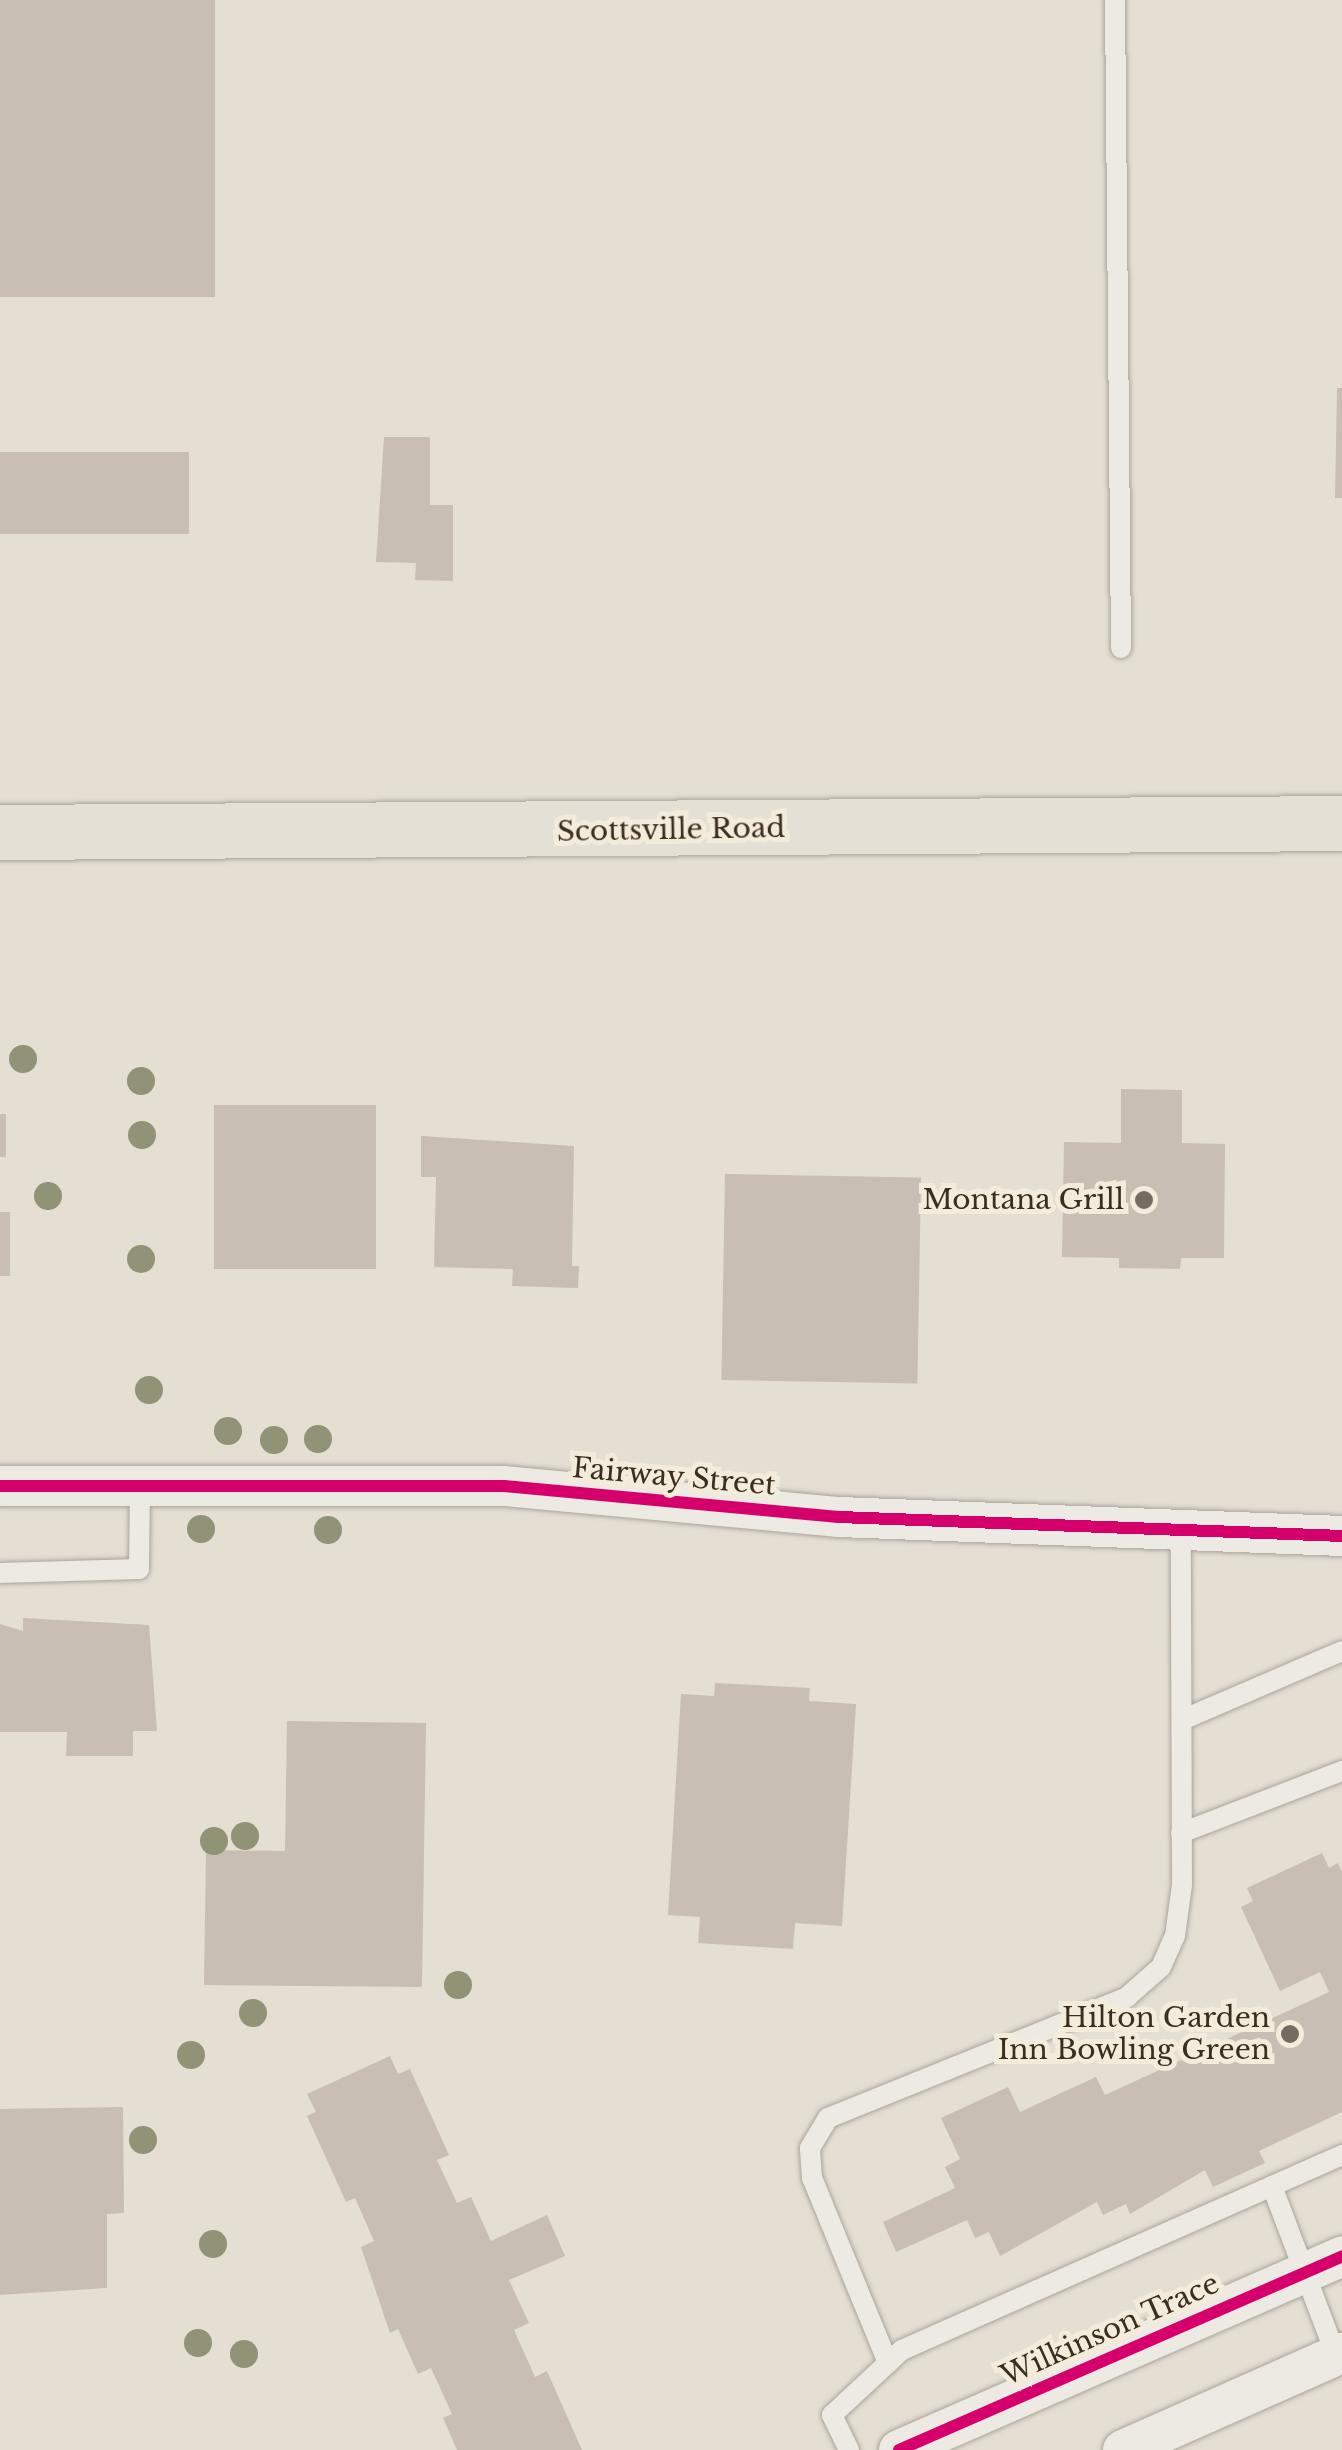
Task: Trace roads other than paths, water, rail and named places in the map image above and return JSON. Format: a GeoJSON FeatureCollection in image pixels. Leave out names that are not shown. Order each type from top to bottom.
{"type":"FeatureCollection","features":[{"type":"Feature","properties":{"kind":"main road","name":"Scottsville Road"},"geometry":{"type":"LineString","coordinates":[[0,832],[1342,824]]}},
{"type":"Feature","properties":{"kind":"street","name":"Fairway Street"},"geometry":{"type":"LineString","coordinates":[[0,1486],[504,1486],[838,1517],[1181,1526],[1342,1536]]}},
{"type":"Feature","properties":{"kind":"street","name":"Wilkinson Trace"},"geometry":{"type":"LineString","coordinates":[[899,2450],[1324,2264]]}},
{"type":"Feature","properties":{"kind":"street"},"geometry":{"type":"LineString","coordinates":[[1123,2450],[1339,2354]]}},
{"type":"Feature","properties":{"kind":"lane"},"geometry":{"type":"LineString","coordinates":[[1115,0],[1121,648]]}},
{"type":"Feature","properties":{"kind":"lane"},"geometry":{"type":"LineString","coordinates":[[0,1573],[140,1568],[140,1485]]}},
{"type":"Feature","properties":{"kind":"lane"},"geometry":{"type":"LineString","coordinates":[[888,2363],[812,2178],[810,2148],[828,2118],[1127,1997],[1161,1968],[1176,1936],[1182,1834],[1181,1526]]}},
{"type":"Feature","properties":{"kind":"lane"},"geometry":{"type":"LineString","coordinates":[[1182,1720],[1342,1651]]}},
{"type":"Feature","properties":{"kind":"lane"},"geometry":{"type":"LineString","coordinates":[[1182,1834],[1342,1770]]}},
{"type":"Feature","properties":{"kind":"lane"},"geometry":{"type":"LineString","coordinates":[[848,2450],[832,2415],[902,2350],[1342,2155]]}},
{"type":"Feature","properties":{"kind":"lane"},"geometry":{"type":"LineString","coordinates":[[1272,2186],[1324,2264],[1339,2354]]}},
{"type":"Feature","properties":{"kind":"place","name":"Montana Grill"},"geometry":{"type":"Point","coordinates":[1144,1200]}},
{"type":"Feature","properties":{"kind":"place","name":"Hilton Garden Inn Bowling Green"},"geometry":{"type":"Point","coordinates":[1290,2034]}}]}
